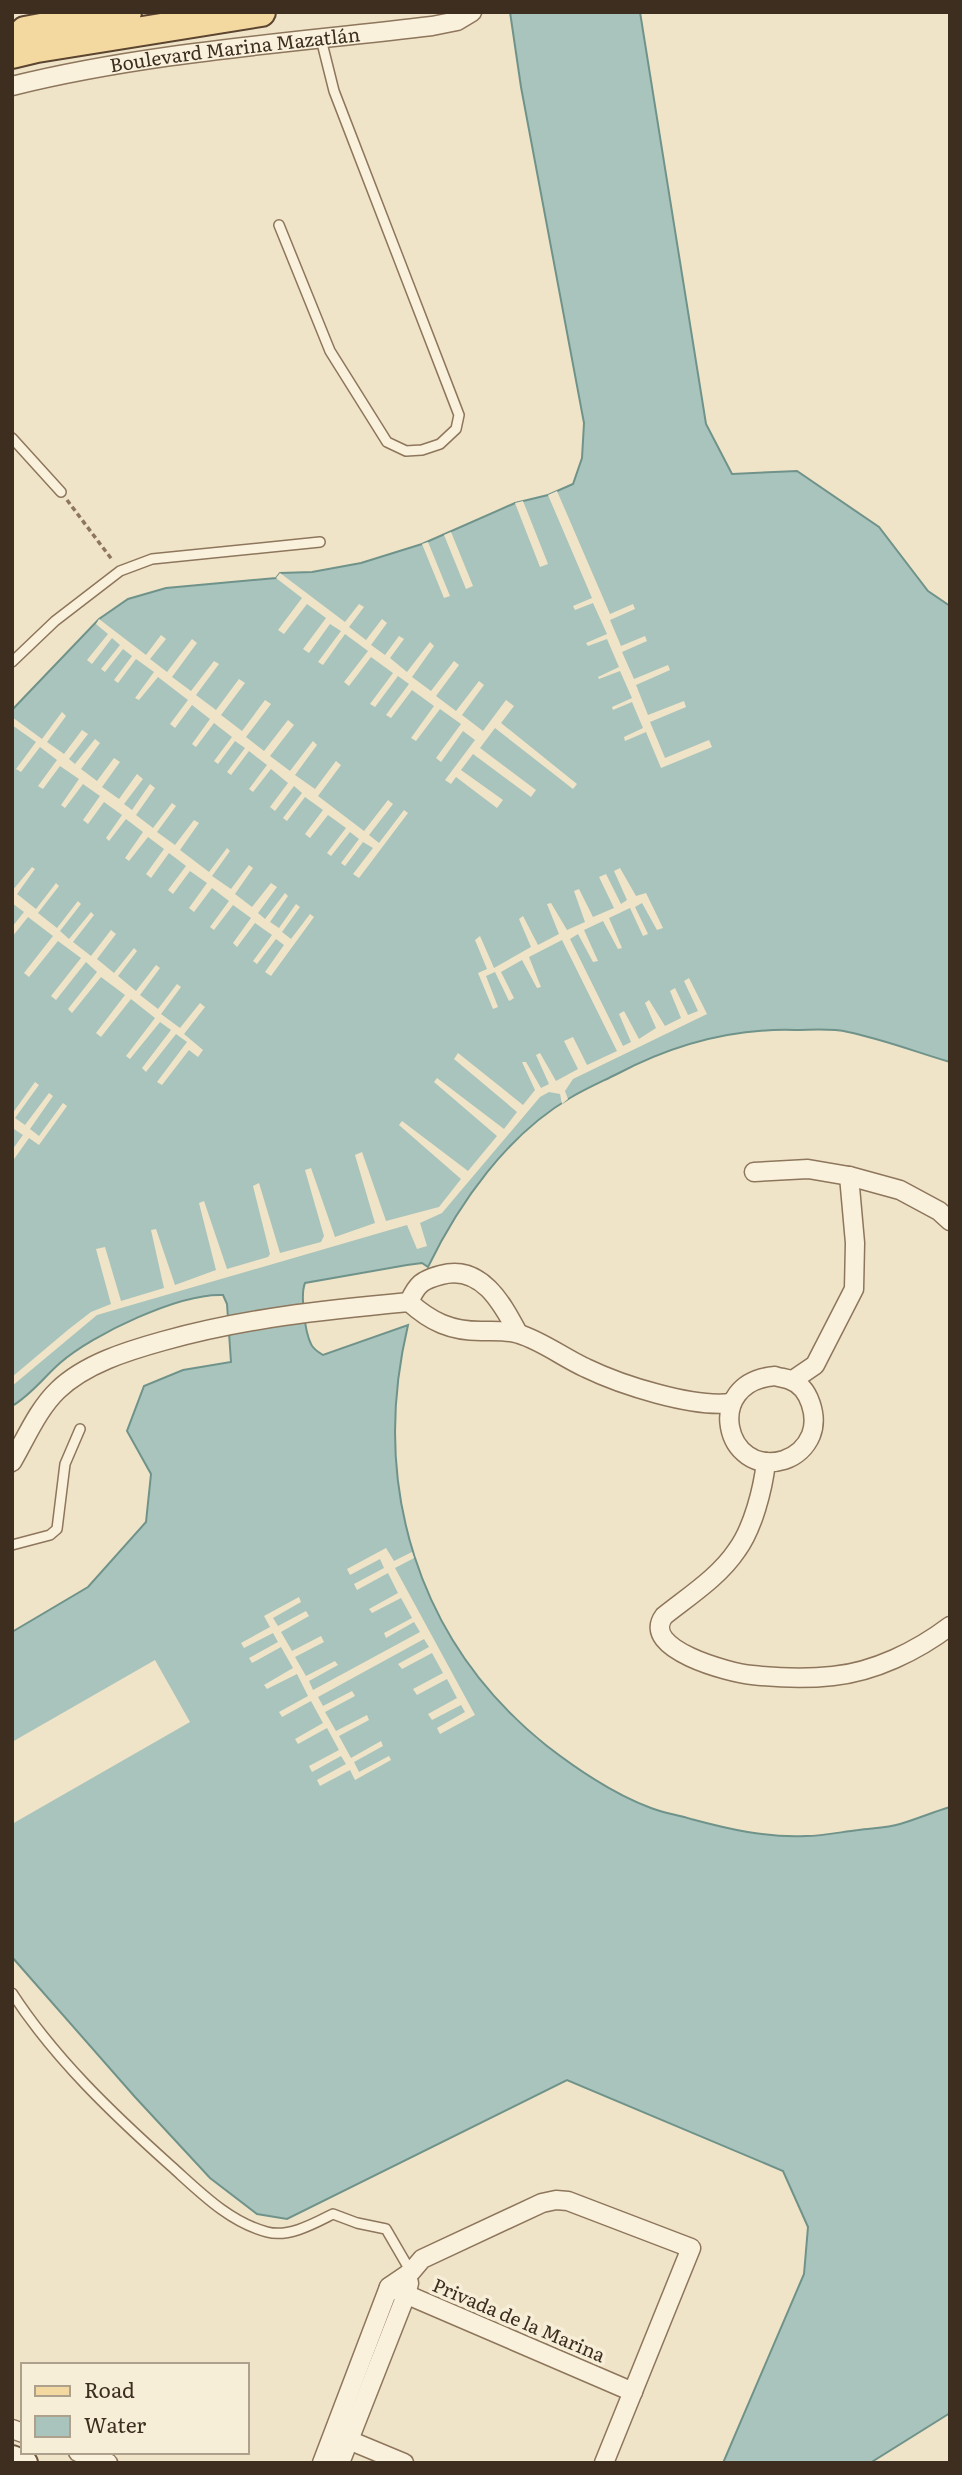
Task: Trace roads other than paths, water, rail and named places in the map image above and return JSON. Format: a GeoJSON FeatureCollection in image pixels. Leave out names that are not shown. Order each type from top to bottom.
{"type":"FeatureCollection","features":[{"type":"Feature","properties":{"kind":"main road","name":"Boulevard Marina Mazatlán"},"geometry":{"type":"LineString","coordinates":[[30,43],[127,12]]}},
{"type":"Feature","properties":{"kind":"main road","name":"Boulevard Marina Mazatlán"},"geometry":{"type":"LineString","coordinates":[[12,34],[30,43],[261,12]]}},
{"type":"Feature","properties":{"kind":"main road"},"geometry":{"type":"LineString","coordinates":[[12,2458],[25,2463]]}},
{"type":"Feature","properties":{"kind":"street","name":"Boulevard Marina Mazatlán"},"geometry":{"type":"LineString","coordinates":[[12,86],[79,70],[189,54],[321,40],[464,17]]}},
{"type":"Feature","properties":{"kind":"street"},"geometry":{"type":"LineString","coordinates":[[754,1172],[808,1169],[849,1176],[900,1190],[939,1211],[950,1221]]}},
{"type":"Feature","properties":{"kind":"street"},"geometry":{"type":"LineString","coordinates":[[793,1380],[815,1366],[853,1289],[855,1243],[849,1176]]}},
{"type":"Feature","properties":{"kind":"street"},"geometry":{"type":"LineString","coordinates":[[409,1302],[414,1291],[425,1280],[449,1273],[468,1275],[493,1292],[518,1333]]}},
{"type":"Feature","properties":{"kind":"street"},"geometry":{"type":"LineString","coordinates":[[12,1461],[48,1400],[74,1377],[126,1351],[216,1326],[310,1311],[409,1302],[427,1318],[449,1328],[518,1333],[588,1370],[622,1382],[713,1406],[731,1403]]}},
{"type":"Feature","properties":{"kind":"street"},"geometry":{"type":"LineString","coordinates":[[775,1376],[793,1380],[812,1406],[813,1430],[801,1450],[792,1457],[766,1462],[747,1455],[732,1437],[729,1426],[731,1403],[738,1391],[761,1377],[775,1376]]}},
{"type":"Feature","properties":{"kind":"street"},"geometry":{"type":"LineString","coordinates":[[766,1462],[763,1487],[739,1548],[721,1570],[659,1622],[659,1632],[664,1642],[714,1667],[749,1675],[792,1679],[835,1676],[880,1664],[922,1646],[950,1626]]}},
{"type":"Feature","properties":{"kind":"street"},"geometry":{"type":"LineString","coordinates":[[340,2463],[341,2437],[389,2287],[411,2272],[422,2259],[542,2203],[556,2200],[568,2201],[691,2248],[604,2463]]}},
{"type":"Feature","properties":{"kind":"street"},"geometry":{"type":"LineString","coordinates":[[322,2463],[341,2437],[406,2295],[411,2272]]}},
{"type":"Feature","properties":{"kind":"street","name":"Privada de la Marina"},"geometry":{"type":"LineString","coordinates":[[389,2287],[633,2392]]}},
{"type":"Feature","properties":{"kind":"street"},"geometry":{"type":"LineString","coordinates":[[341,2437],[404,2463]]}},
{"type":"Feature","properties":{"kind":"street"},"geometry":{"type":"LineString","coordinates":[[83,2454],[108,2463]]}},
{"type":"Feature","properties":{"kind":"lane"},"geometry":{"type":"LineString","coordinates":[[279,225],[330,351],[387,442],[406,451],[422,450],[440,444],[456,429],[459,415],[334,91],[321,40]]}},
{"type":"Feature","properties":{"kind":"lane"},"geometry":{"type":"LineString","coordinates":[[12,438],[61,492]]}},
{"type":"Feature","properties":{"kind":"lane"},"geometry":{"type":"LineString","coordinates":[[12,662],[55,621],[120,571],[152,559],[320,542]]}},
{"type":"Feature","properties":{"kind":"lane"},"geometry":{"type":"LineString","coordinates":[[12,1545],[44,1537],[57,1529],[65,1464],[79,1429]]}},
{"type":"Feature","properties":{"kind":"lane"},"geometry":{"type":"LineString","coordinates":[[12,1993],[33,2024],[111,2113],[224,2213],[269,2233],[304,2229],[333,2214],[357,2223],[386,2229],[411,2272]]}},
{"type":"Feature","properties":{"kind":"water"},"geometry":{"type":"Polygon","coordinates":[[[510,12],[640,12],[706,424],[732,474],[797,471],[879,527],[928,591],[950,606],[950,1062],[874,1038],[828,1030],[772,1030],[725,1035],[659,1055],[576,1095],[547,1113],[526,1131],[487,1172],[470,1195],[428,1267],[422,1263],[305,1283],[305,1323],[312,1346],[323,1355],[408,1325],[398,1385],[395,1444],[401,1501],[414,1556],[436,1609],[465,1659],[502,1705],[547,1746],[610,1789],[651,1808],[748,1832],[812,1836],[885,1827],[950,1807],[950,2413],[870,2463],[723,2463],[804,2274],[808,2227],[783,2171],[567,2080],[287,2219],[257,2214],[210,2178],[12,1957],[12,1632],[88,1587],[146,1522],[151,1474],[127,1431],[144,1386],[183,1370],[231,1362],[227,1304],[223,1295],[205,1296],[138,1317],[93,1340],[60,1363],[12,1406],[12,710],[99,619],[128,599],[166,588],[276,578],[280,573],[312,572],[361,563],[422,544],[515,503],[548,495],[573,484],[582,458],[584,423],[521,87],[510,12]]]}}]}
